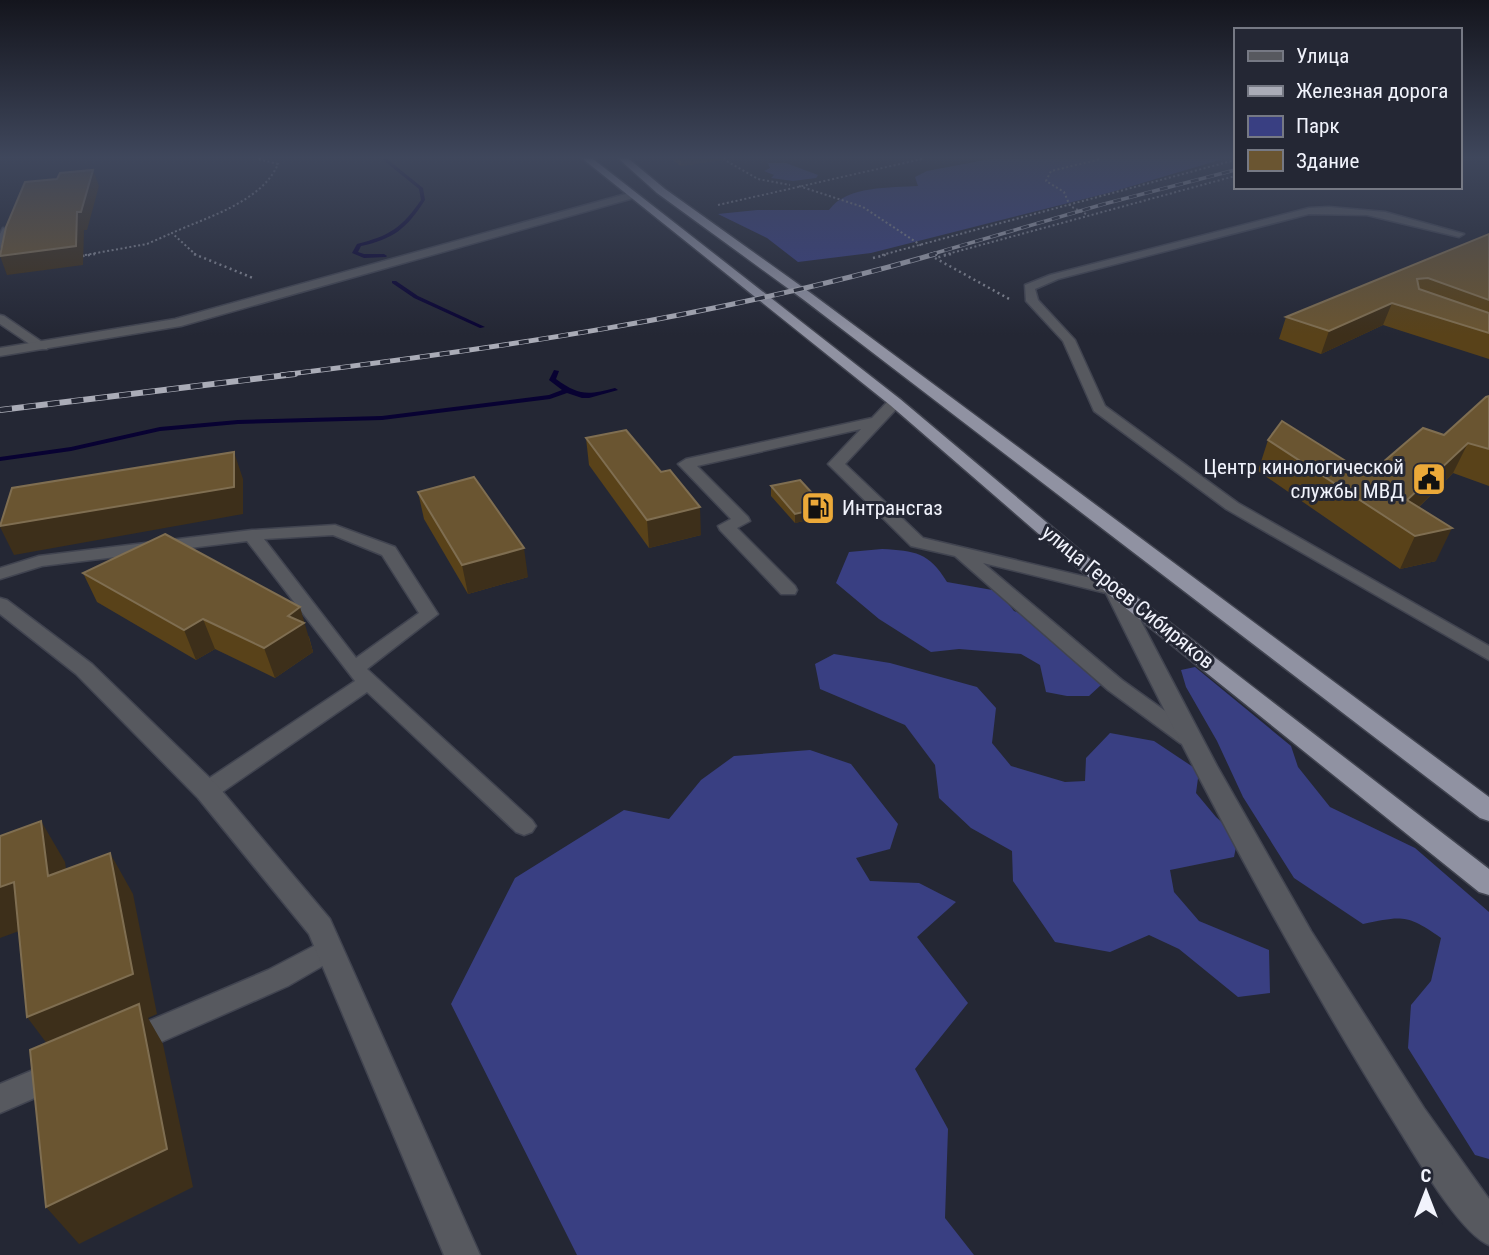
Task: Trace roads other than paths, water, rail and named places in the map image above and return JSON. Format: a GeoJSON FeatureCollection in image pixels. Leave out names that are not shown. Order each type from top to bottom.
{"type":"FeatureCollection","features":[{"type":"Feature","properties":{"kind":"highway","name":"улица Героев Сибиряков"},"geometry":{"type":"LineString","coordinates":[[662,218],[895,402],[1114,589],[1489,884]]}},
{"type":"Feature","properties":{"kind":"highway","name":"улица Героев Сибиряков"},"geometry":{"type":"LineString","coordinates":[[696,218],[808,297],[1489,811]]}},
{"type":"Feature","properties":{"kind":"street"},"geometry":{"type":"LineString","coordinates":[[0,352],[176,323],[543,218]]}},
{"type":"Feature","properties":{"kind":"street"},"geometry":{"type":"LineString","coordinates":[[1114,589],[1188,737],[1312,962],[1462,1195],[1489,1227]]}},
{"type":"Feature","properties":{"kind":"street"},"geometry":{"type":"LineString","coordinates":[[0,604],[85,669],[207,791],[320,927],[462,1255]]}},
{"type":"Feature","properties":{"kind":"street"},"geometry":{"type":"LineString","coordinates":[[1455,786],[1489,800]]}},
{"type":"Feature","properties":{"kind":"lane"},"geometry":{"type":"LineString","coordinates":[[1283,218],[1054,276],[1029,287],[1032,301],[1069,340],[1099,408],[1232,506],[1489,654]]}},
{"type":"Feature","properties":{"kind":"lane"},"geometry":{"type":"LineString","coordinates":[[1398,218],[1459,234]]}},
{"type":"Feature","properties":{"kind":"lane"},"geometry":{"type":"LineString","coordinates":[[0,245],[7,230]]}},
{"type":"Feature","properties":{"kind":"lane"},"geometry":{"type":"LineString","coordinates":[[0,319],[41,346]]}},
{"type":"Feature","properties":{"kind":"lane"},"geometry":{"type":"LineString","coordinates":[[895,402],[836,464],[917,542],[1114,589]]}},
{"type":"Feature","properties":{"kind":"lane"},"geometry":{"type":"LineString","coordinates":[[788,590],[726,526],[742,521],[686,464],[877,421]]}},
{"type":"Feature","properties":{"kind":"lane"},"geometry":{"type":"LineString","coordinates":[[0,574],[39,561],[251,535],[335,530],[389,551],[429,614],[361,676],[207,791]]}},
{"type":"Feature","properties":{"kind":"lane"},"geometry":{"type":"LineString","coordinates":[[251,535],[361,676],[524,826]]}},
{"type":"Feature","properties":{"kind":"lane"},"geometry":{"type":"LineString","coordinates":[[959,552],[1115,685],[1188,737]]}},
{"type":"Feature","properties":{"kind":"lane"},"geometry":{"type":"LineString","coordinates":[[114,1050],[278,978],[329,949]]}},
{"type":"Feature","properties":{"kind":"lane"},"geometry":{"type":"LineString","coordinates":[[0,1099],[76,1066]]}},
{"type":"Feature","properties":{"kind":"waterway"},"geometry":{"type":"LineString","coordinates":[[384,256],[355,253],[359,245],[390,236],[411,218]]}},
{"type":"Feature","properties":{"kind":"waterway"},"geometry":{"type":"LineString","coordinates":[[394,282],[416,297],[482,327]]}},
{"type":"Feature","properties":{"kind":"waterway"},"geometry":{"type":"LineString","coordinates":[[556,371],[552,380],[575,394],[589,396],[615,390]]}},
{"type":"Feature","properties":{"kind":"waterway"},"geometry":{"type":"LineString","coordinates":[[0,459],[71,449],[160,429],[238,422],[382,418],[550,397],[566,391]]}},
{"type":"Feature","properties":{"kind":"railway"},"geometry":{"type":"LineString","coordinates":[[929,255],[1057,218]]}},
{"type":"Feature","properties":{"kind":"railway"},"geometry":{"type":"LineString","coordinates":[[281,375],[610,328],[773,295],[935,254]]}},
{"type":"Feature","properties":{"kind":"railway"},"geometry":{"type":"LineString","coordinates":[[0,410],[295,374]]}},
{"type":"Feature","properties":{"kind":"place","name":"Центр кинологической службы МВД"},"geometry":{"type":"Point","coordinates":[1429,479]}},
{"type":"Feature","properties":{"kind":"place","name":"Интрансгаз"},"geometry":{"type":"Point","coordinates":[818,508]}}]}
